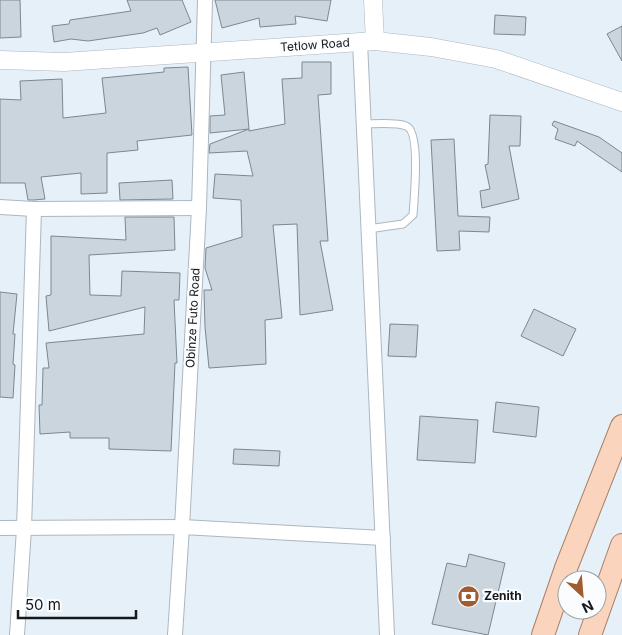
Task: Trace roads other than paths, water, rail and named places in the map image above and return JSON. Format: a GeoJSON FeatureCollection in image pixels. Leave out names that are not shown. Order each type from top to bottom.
{"type":"FeatureCollection","features":[{"type":"Feature","properties":{"kind":"main road"},"geometry":{"type":"LineString","coordinates":[[543,635],[566,568],[622,426]]}},
{"type":"Feature","properties":{"kind":"main road"},"geometry":{"type":"LineString","coordinates":[[590,635],[622,545]]}},
{"type":"Feature","properties":{"kind":"street","name":"Obinze Futo Road"},"geometry":{"type":"LineString","coordinates":[[174,635],[182,527],[199,208],[205,0]]}},
{"type":"Feature","properties":{"kind":"street"},"geometry":{"type":"LineString","coordinates":[[373,0],[367,41],[364,124],[387,635]]}},
{"type":"Feature","properties":{"kind":"street","name":"Tetlow Road"},"geometry":{"type":"LineString","coordinates":[[0,60],[64,62],[367,41],[430,47],[496,59],[622,102]]}},
{"type":"Feature","properties":{"kind":"street"},"geometry":{"type":"LineString","coordinates":[[0,207],[34,209],[199,208]]}},
{"type":"Feature","properties":{"kind":"street"},"geometry":{"type":"LineString","coordinates":[[17,635],[24,529],[34,209]]}},
{"type":"Feature","properties":{"kind":"street"},"geometry":{"type":"LineString","coordinates":[[0,528],[182,527],[383,538]]}},
{"type":"Feature","properties":{"kind":"lane"},"geometry":{"type":"LineString","coordinates":[[364,124],[406,126],[412,131],[416,143],[413,215],[403,224],[368,229]]}},
{"type":"Feature","properties":{"kind":"place","name":"Zenith"},"geometry":{"type":"Point","coordinates":[468,596]}}]}
